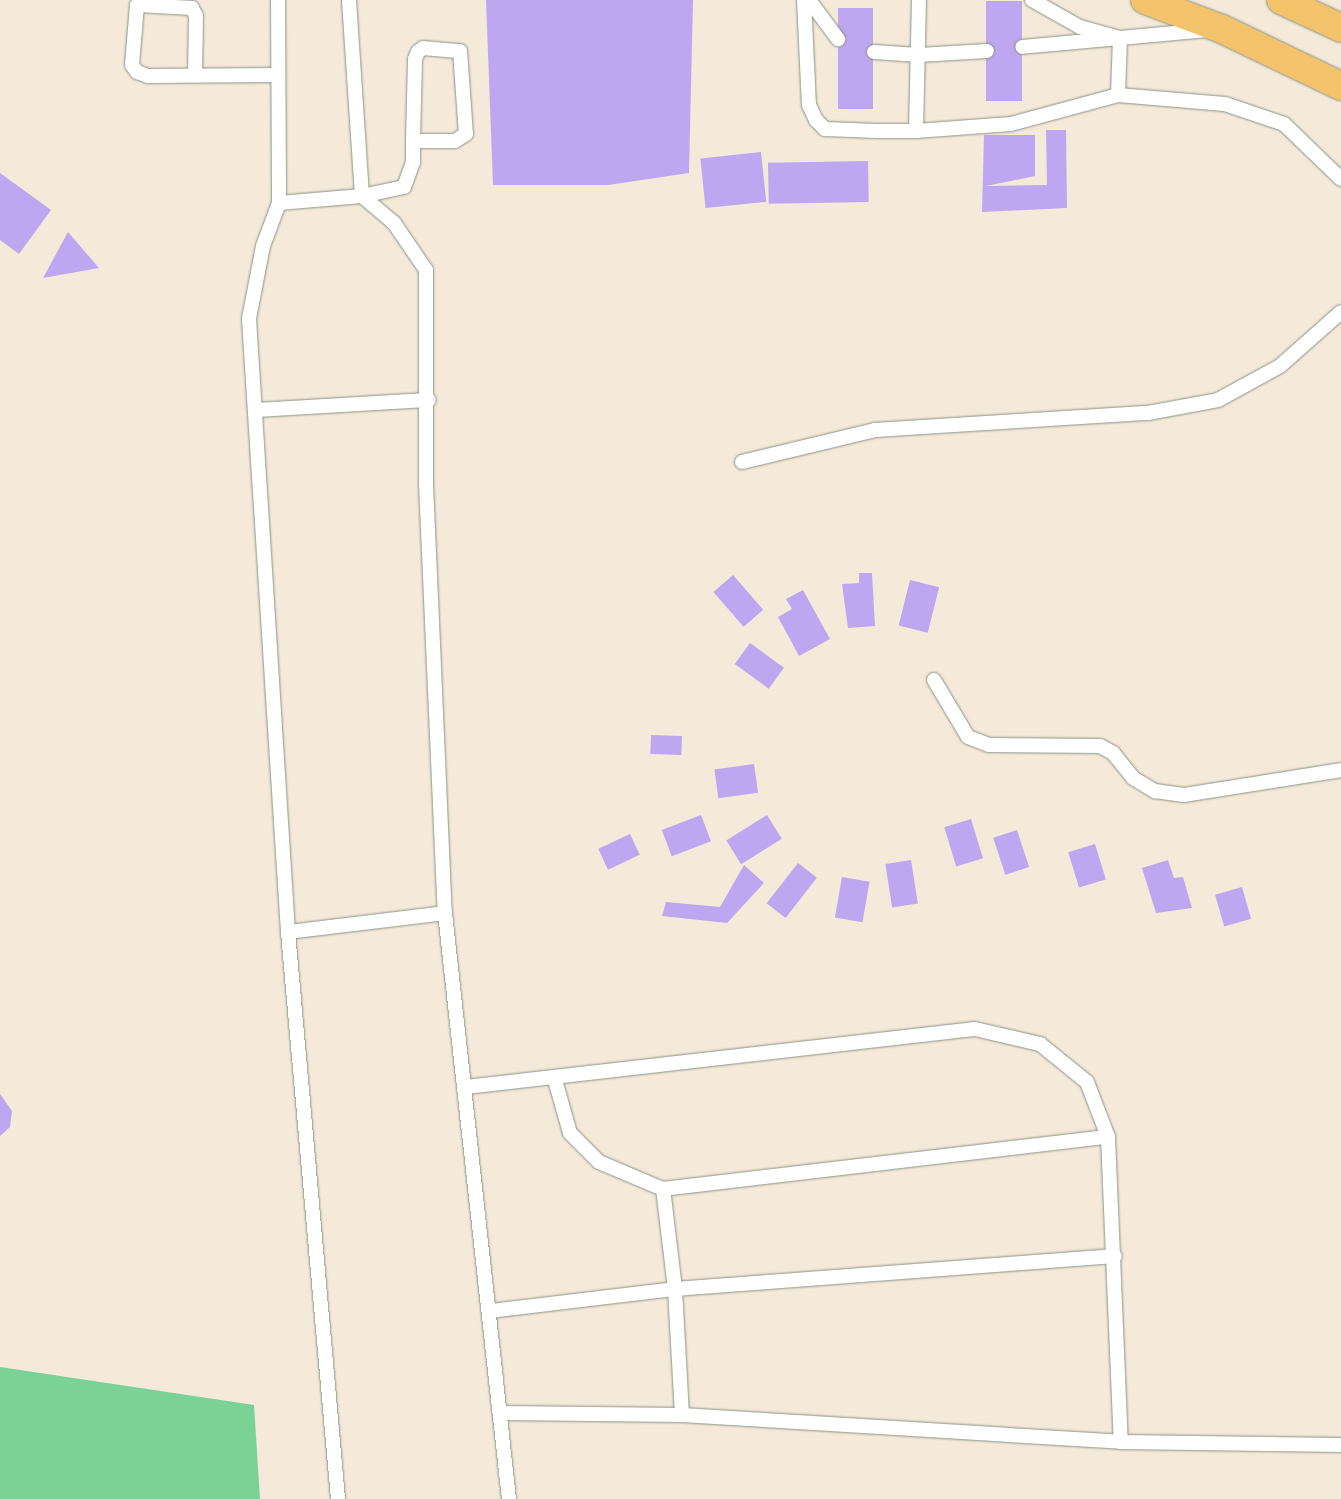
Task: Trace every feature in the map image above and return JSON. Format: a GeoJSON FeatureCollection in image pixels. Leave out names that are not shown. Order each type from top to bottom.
{"type":"FeatureCollection","features":[{"type":"Feature","properties":{"kind":"main road"},"geometry":{"type":"LineString","coordinates":[[1145,0],[1222,28],[1341,86]]}},
{"type":"Feature","properties":{"kind":"main road"},"geometry":{"type":"LineString","coordinates":[[1282,0],[1341,28]]}},
{"type":"Feature","properties":{"kind":"lane"},"geometry":{"type":"LineString","coordinates":[[278,0],[279,203],[263,246],[249,319],[288,932],[338,1499]]}},
{"type":"Feature","properties":{"kind":"lane"},"geometry":{"type":"LineString","coordinates":[[349,0],[362,196],[394,223],[426,270],[429,400],[426,484],[445,913],[502,1413],[508,1499]]}},
{"type":"Feature","properties":{"kind":"lane"},"geometry":{"type":"LineString","coordinates":[[804,0],[809,104],[816,120],[825,129],[916,131],[1011,124],[1118,95],[1225,104],[1284,124],[1341,179]]}},
{"type":"Feature","properties":{"kind":"lane"},"geometry":{"type":"LineString","coordinates":[[809,0],[838,40]]}},
{"type":"Feature","properties":{"kind":"lane"},"geometry":{"type":"LineString","coordinates":[[916,131],[919,0]]}},
{"type":"Feature","properties":{"kind":"lane"},"geometry":{"type":"LineString","coordinates":[[1032,0],[1080,27],[1120,38]]}},
{"type":"Feature","properties":{"kind":"lane"},"geometry":{"type":"LineString","coordinates":[[195,74],[196,16],[192,8],[137,5],[133,30],[136,72],[148,76],[195,74],[278,75]]}},
{"type":"Feature","properties":{"kind":"lane"},"geometry":{"type":"LineString","coordinates":[[1022,47],[1222,28]]}},
{"type":"Feature","properties":{"kind":"lane"},"geometry":{"type":"LineString","coordinates":[[1118,95],[1120,38]]}},
{"type":"Feature","properties":{"kind":"lane"},"geometry":{"type":"LineString","coordinates":[[279,203],[362,196],[404,187],[410,177],[418,52],[423,48],[460,51],[466,134],[455,141],[413,140]]}},
{"type":"Feature","properties":{"kind":"lane"},"geometry":{"type":"LineString","coordinates":[[874,52],[919,55],[987,51]]}},
{"type":"Feature","properties":{"kind":"lane"},"geometry":{"type":"LineString","coordinates":[[742,462],[875,430],[1148,413],[1218,400],[1280,366],[1341,312]]}},
{"type":"Feature","properties":{"kind":"lane"},"geometry":{"type":"LineString","coordinates":[[255,410],[429,400]]}},
{"type":"Feature","properties":{"kind":"lane"},"geometry":{"type":"LineString","coordinates":[[934,680],[968,737],[989,745],[1100,746],[1113,753],[1133,778],[1154,791],[1184,795],[1341,770]]}},
{"type":"Feature","properties":{"kind":"lane"},"geometry":{"type":"LineString","coordinates":[[288,932],[445,913]]}},
{"type":"Feature","properties":{"kind":"lane"},"geometry":{"type":"LineString","coordinates":[[466,1088],[555,1080],[975,1029],[1047,1050],[1087,1082],[1108,1137],[1115,1256],[1121,1442]]}},
{"type":"Feature","properties":{"kind":"lane"},"geometry":{"type":"LineString","coordinates":[[555,1080],[570,1133],[600,1162],[663,1189],[1108,1137]]}},
{"type":"Feature","properties":{"kind":"lane"},"geometry":{"type":"LineString","coordinates":[[663,1189],[675,1289],[682,1415]]}},
{"type":"Feature","properties":{"kind":"lane"},"geometry":{"type":"LineString","coordinates":[[490,1312],[675,1289],[1115,1256]]}},
{"type":"Feature","properties":{"kind":"lane"},"geometry":{"type":"LineString","coordinates":[[502,1413],[682,1415],[1121,1442],[1341,1445]]}},
{"type":"Feature","properties":{"kind":"green space"},"geometry":{"type":"Polygon","coordinates":[[[0,1367],[254,1405],[260,1499],[0,1499],[0,1367]]]}},
{"type":"Feature","properties":{"kind":"building"},"geometry":{"type":"Polygon","coordinates":[[[486,0],[693,0],[689,173],[608,185],[493,185],[486,0]]]}},
{"type":"Feature","properties":{"kind":"building"},"geometry":{"type":"Polygon","coordinates":[[[986,1],[1022,1],[1022,101],[986,101],[986,1]]]}},
{"type":"Feature","properties":{"kind":"building"},"geometry":{"type":"Polygon","coordinates":[[[838,8],[873,8],[873,109],[838,109],[838,8]]]}},
{"type":"Feature","properties":{"kind":"building"},"geometry":{"type":"Polygon","coordinates":[[[1046,130],[1066,130],[1067,208],[982,212],[984,135],[1035,135],[1035,176],[986,186],[1047,185],[1046,130]]]}},
{"type":"Feature","properties":{"kind":"building"},"geometry":{"type":"Polygon","coordinates":[[[761,152],[766,202],[706,208],[700,158],[761,152]]]}},
{"type":"Feature","properties":{"kind":"building"},"geometry":{"type":"Polygon","coordinates":[[[868,161],[869,202],[769,204],[768,163],[868,161]]]}},
{"type":"Feature","properties":{"kind":"building"},"geometry":{"type":"Polygon","coordinates":[[[0,173],[51,210],[19,254],[0,240],[0,173]]]}},
{"type":"Feature","properties":{"kind":"building"},"geometry":{"type":"Polygon","coordinates":[[[68,232],[99,268],[43,278],[68,232]]]}},
{"type":"Feature","properties":{"kind":"building"},"geometry":{"type":"Polygon","coordinates":[[[859,573],[872,573],[875,626],[848,628],[842,584],[859,583],[859,573]]]}},
{"type":"Feature","properties":{"kind":"building"},"geometry":{"type":"Polygon","coordinates":[[[733,575],[763,610],[744,627],[713,592],[733,575]]]}},
{"type":"Feature","properties":{"kind":"building"},"geometry":{"type":"Polygon","coordinates":[[[910,580],[939,587],[928,633],[899,626],[910,580]]]}},
{"type":"Feature","properties":{"kind":"building"},"geometry":{"type":"Polygon","coordinates":[[[803,590],[830,639],[799,656],[778,617],[792,609],[786,599],[803,590]]]}},
{"type":"Feature","properties":{"kind":"building"},"geometry":{"type":"Polygon","coordinates":[[[750,643],[784,668],[769,689],[735,664],[750,643]]]}},
{"type":"Feature","properties":{"kind":"building"},"geometry":{"type":"Polygon","coordinates":[[[651,735],[682,736],[681,755],[650,754],[651,735]]]}},
{"type":"Feature","properties":{"kind":"building"},"geometry":{"type":"Polygon","coordinates":[[[754,764],[758,793],[718,798],[714,770],[754,764]]]}},
{"type":"Feature","properties":{"kind":"building"},"geometry":{"type":"Polygon","coordinates":[[[701,815],[711,841],[672,856],[662,830],[701,815]]]}},
{"type":"Feature","properties":{"kind":"building"},"geometry":{"type":"Polygon","coordinates":[[[767,815],[782,839],[741,864],[726,840],[767,815]]]}},
{"type":"Feature","properties":{"kind":"building"},"geometry":{"type":"Polygon","coordinates":[[[971,819],[983,858],[956,866],[944,827],[971,819]]]}},
{"type":"Feature","properties":{"kind":"building"},"geometry":{"type":"Polygon","coordinates":[[[1017,830],[1029,867],[1005,875],[993,838],[1017,830]]]}},
{"type":"Feature","properties":{"kind":"building"},"geometry":{"type":"Polygon","coordinates":[[[630,834],[640,855],[608,870],[598,849],[630,834]]]}},
{"type":"Feature","properties":{"kind":"building"},"geometry":{"type":"Polygon","coordinates":[[[1095,844],[1106,879],[1079,888],[1068,852],[1095,844]]]}},
{"type":"Feature","properties":{"kind":"building"},"geometry":{"type":"Polygon","coordinates":[[[911,860],[918,903],[892,908],[885,864],[911,860]]]}},
{"type":"Feature","properties":{"kind":"building"},"geometry":{"type":"Polygon","coordinates":[[[1168,860],[1174,878],[1183,877],[1192,908],[1156,913],[1142,868],[1168,860]]]}},
{"type":"Feature","properties":{"kind":"building"},"geometry":{"type":"Polygon","coordinates":[[[798,863],[817,878],[786,918],[767,903],[798,863]]]}},
{"type":"Feature","properties":{"kind":"building"},"geometry":{"type":"Polygon","coordinates":[[[744,865],[764,883],[727,923],[662,916],[666,902],[720,907],[744,865]]]}},
{"type":"Feature","properties":{"kind":"building"},"geometry":{"type":"Polygon","coordinates":[[[842,877],[870,882],[862,922],[835,917],[842,877]]]}},
{"type":"Feature","properties":{"kind":"building"},"geometry":{"type":"Polygon","coordinates":[[[1242,887],[1251,919],[1224,926],[1215,895],[1242,887]]]}},
{"type":"Feature","properties":{"kind":"building"},"geometry":{"type":"Polygon","coordinates":[[[0,1094],[12,1111],[10,1127],[0,1136],[0,1094]]]}}]}
